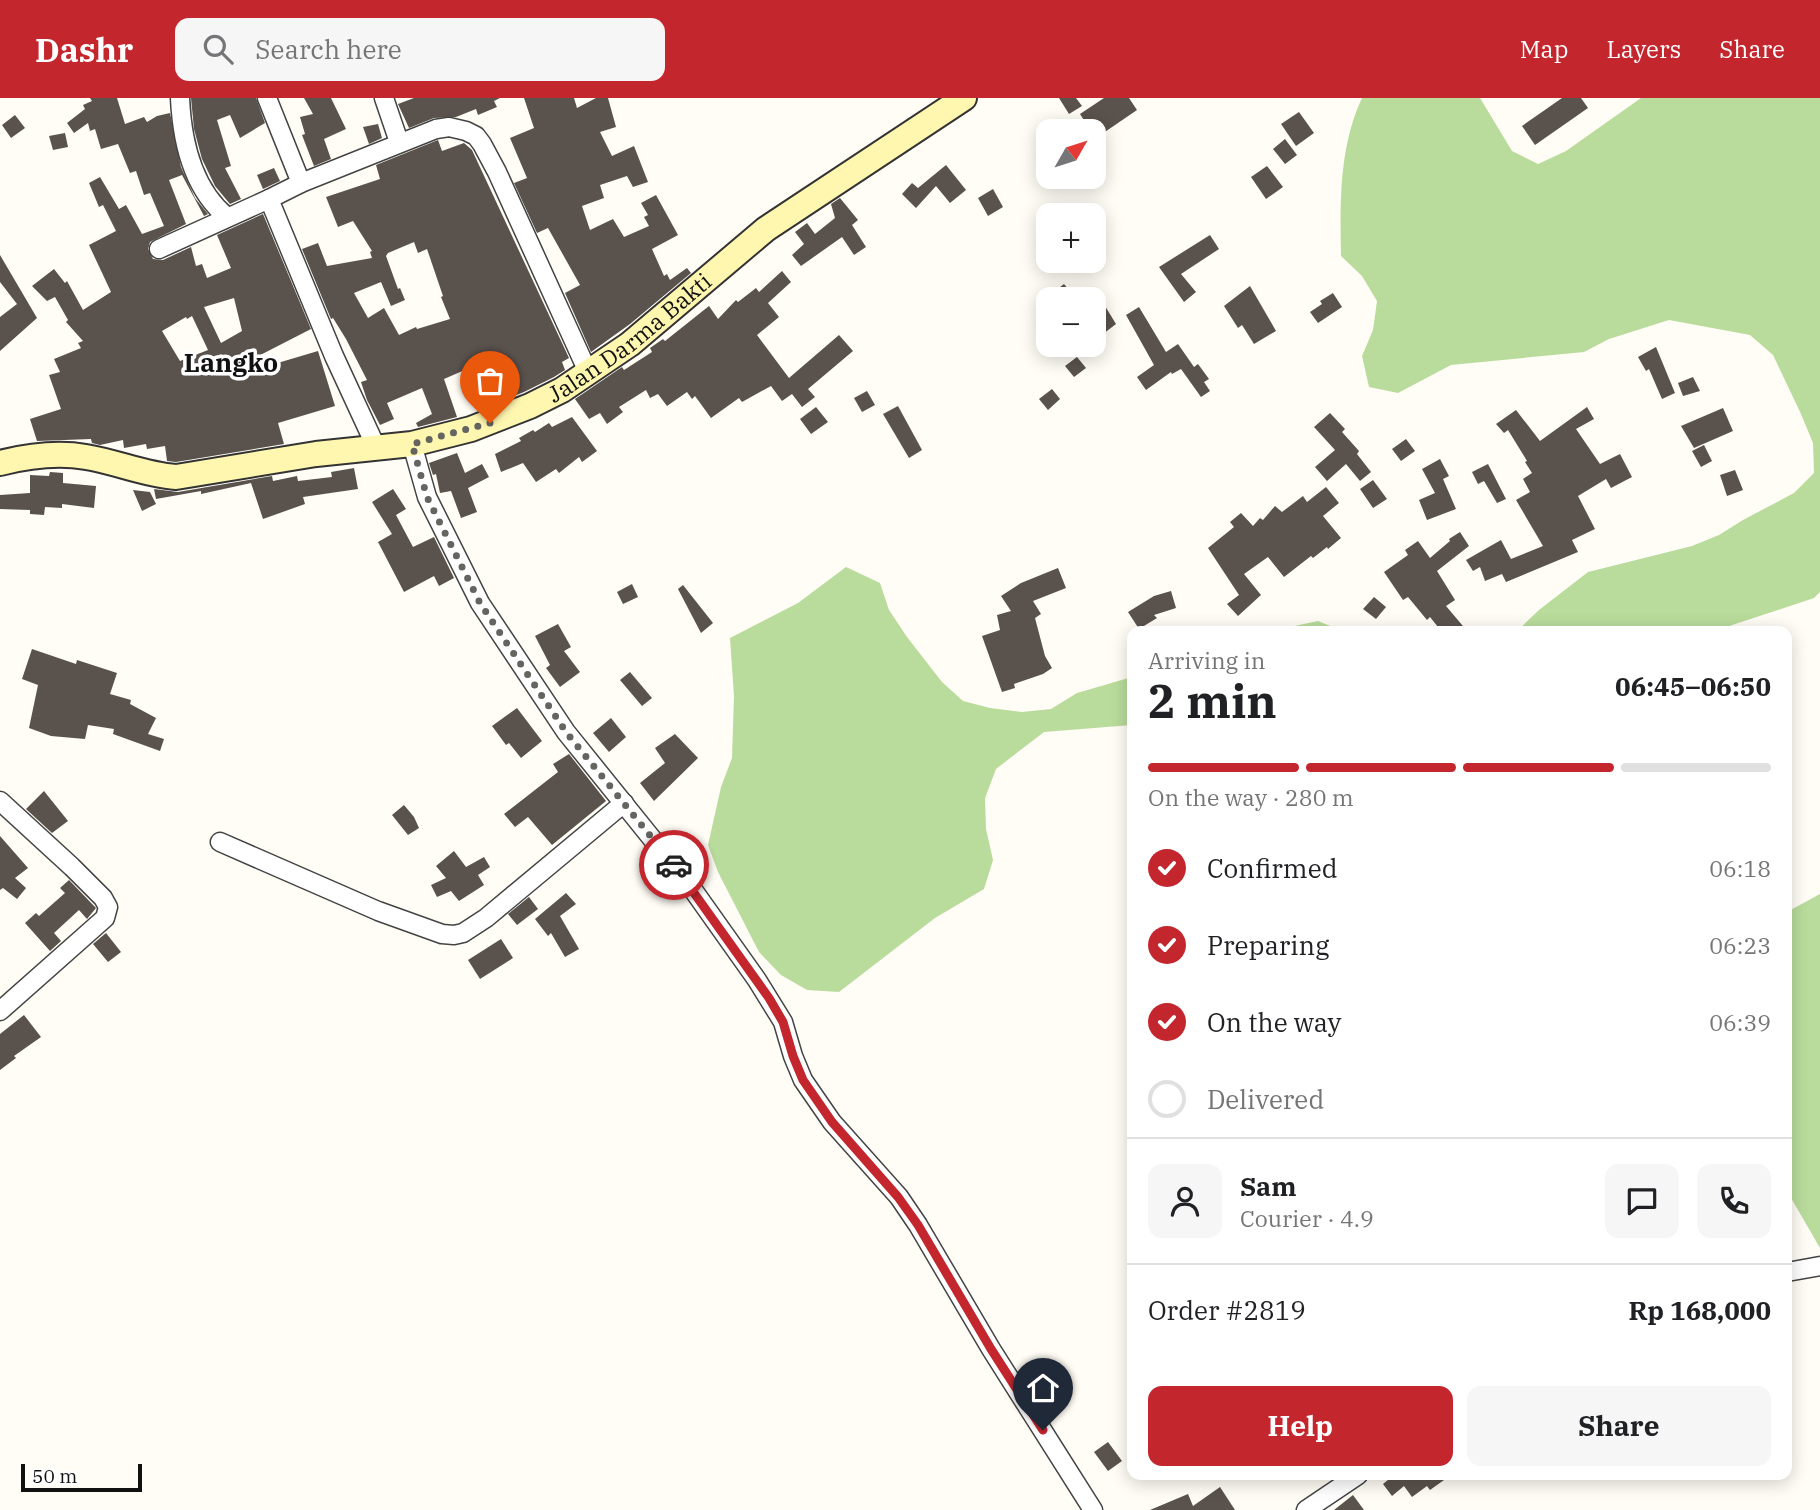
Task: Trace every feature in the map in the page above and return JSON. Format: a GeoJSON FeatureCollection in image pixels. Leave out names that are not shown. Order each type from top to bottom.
{"type":"FeatureCollection","features":[{"type":"Feature","properties":{"kind":"street"},"geometry":{"type":"LineString","coordinates":[[180,98],[186,146],[192,165],[202,188],[227,217]]}},
{"type":"Feature","properties":{"kind":"street"},"geometry":{"type":"LineString","coordinates":[[267,98],[301,183]]}},
{"type":"Feature","properties":{"kind":"street"},"geometry":{"type":"LineString","coordinates":[[384,98],[399,142]]}},
{"type":"Feature","properties":{"kind":"street","name":"Jalan Darma Bakti"},"geometry":{"type":"LineString","coordinates":[[0,463],[28,457],[69,455],[101,460],[155,476],[176,477],[316,454],[412,444],[490,423],[562,390],[630,344],[766,229],[964,98]]}},
{"type":"Feature","properties":{"kind":"street"},"geometry":{"type":"LineString","coordinates":[[159,249],[301,183],[399,142],[449,127],[459,128],[476,136],[497,172],[588,372]]}},
{"type":"Feature","properties":{"kind":"street"},"geometry":{"type":"LineString","coordinates":[[270,199],[334,356],[377,449]]}},
{"type":"Feature","properties":{"kind":"street"},"geometry":{"type":"LineString","coordinates":[[412,444],[427,497],[480,603],[566,732],[691,887],[769,998],[783,1022],[803,1080],[832,1122],[898,1197],[918,1225],[991,1349],[1093,1510]]}},
{"type":"Feature","properties":{"kind":"street"},"geometry":{"type":"LineString","coordinates":[[0,801],[72,867],[103,898],[108,907],[105,918],[0,1011]]}},
{"type":"Feature","properties":{"kind":"street"},"geometry":{"type":"LineString","coordinates":[[220,842],[378,911],[442,934],[454,935],[463,933],[486,918],[624,803]]}},
{"type":"Feature","properties":{"kind":"street"},"geometry":{"type":"LineString","coordinates":[[1792,1271],[1820,1266]]}},
{"type":"Feature","properties":{"kind":"street"},"geometry":{"type":"LineString","coordinates":[[1306,1510],[1351,1480]]}},
{"type":"Feature","properties":{"kind":"green space"},"geometry":{"type":"Polygon","coordinates":[[[1362,98],[1480,98],[1512,151],[1538,164],[1566,151],[1641,98],[1820,98],[1820,592],[1814,598],[1729,626],[1522,626],[1588,572],[1692,546],[1719,535],[1794,493],[1814,473],[1813,443],[1773,355],[1750,335],[1669,320],[1609,339],[1584,352],[1451,365],[1398,393],[1369,387],[1362,356],[1373,330],[1377,301],[1362,276],[1341,256],[1341,196],[1345,156],[1354,117],[1362,98]]]}},
{"type":"Feature","properties":{"kind":"green space"},"geometry":{"type":"Polygon","coordinates":[[[846,567],[880,583],[889,610],[942,682],[963,701],[990,708],[1022,712],[1051,709],[1077,693],[1127,678],[1127,725],[1044,732],[996,769],[985,798],[986,829],[993,860],[984,889],[935,918],[839,992],[807,990],[781,975],[759,952],[718,872],[708,845],[721,787],[732,758],[734,696],[730,638],[798,603],[846,567]]]}},
{"type":"Feature","properties":{"kind":"green space"},"geometry":{"type":"Polygon","coordinates":[[[1318,621],[1330,626],[1295,626],[1318,621]]]}},
{"type":"Feature","properties":{"kind":"green space"},"geometry":{"type":"Polygon","coordinates":[[[1820,894],[1820,1248],[1792,1200],[1792,909],[1820,894]]]}},
{"type":"Feature","properties":{"kind":"building"},"geometry":{"type":"Polygon","coordinates":[[[90,98],[117,98],[125,124],[144,117],[147,122],[170,113],[181,167],[195,198],[208,214],[204,216],[182,175],[169,180],[186,224],[150,242],[148,249],[153,259],[163,260],[191,247],[196,266],[202,264],[207,278],[231,268],[217,235],[263,214],[311,329],[241,365],[244,373],[318,351],[335,406],[278,423],[284,444],[176,462],[167,461],[165,446],[147,449],[146,444],[124,448],[123,440],[100,445],[92,443],[91,439],[37,441],[30,419],[61,409],[49,375],[60,372],[54,359],[81,348],[78,343],[83,341],[66,322],[68,320],[55,297],[47,301],[32,286],[54,269],[65,283],[67,281],[83,310],[111,292],[89,245],[116,231],[103,205],[99,207],[89,183],[100,177],[119,209],[126,205],[142,234],[164,226],[150,193],[144,195],[136,171],[130,173],[118,144],[101,149],[95,129],[90,131],[88,123],[74,133],[67,123],[85,109],[83,105],[92,101],[90,98]],[[234,298],[204,307],[221,343],[242,331],[234,298]],[[192,316],[162,331],[180,361],[208,350],[192,316]]]}},
{"type":"Feature","properties":{"kind":"building"},"geometry":{"type":"Polygon","coordinates":[[[191,98],[256,98],[265,123],[240,138],[230,115],[217,120],[231,166],[225,168],[241,199],[230,204],[215,186],[202,159],[194,129],[191,98]]]}},
{"type":"Feature","properties":{"kind":"building"},"geometry":{"type":"Polygon","coordinates":[[[304,98],[331,98],[346,129],[324,139],[331,159],[314,166],[302,135],[305,134],[300,117],[313,114],[304,98]]]}},
{"type":"Feature","properties":{"kind":"building"},"geometry":{"type":"Polygon","coordinates":[[[414,98],[500,98],[494,101],[497,107],[478,115],[476,109],[456,117],[434,118],[409,128],[398,104],[414,98]]]}},
{"type":"Feature","properties":{"kind":"building"},"geometry":{"type":"Polygon","coordinates":[[[524,98],[574,98],[577,108],[596,98],[608,98],[616,127],[600,132],[612,156],[634,146],[648,182],[633,187],[627,176],[600,185],[604,198],[582,206],[590,230],[613,219],[624,237],[649,226],[644,217],[648,215],[641,203],[656,195],[678,235],[652,249],[664,276],[667,274],[670,280],[687,268],[691,273],[630,324],[591,352],[565,293],[580,285],[548,228],[537,233],[514,183],[527,178],[510,138],[534,128],[524,98]]]}},
{"type":"Feature","properties":{"kind":"building"},"geometry":{"type":"Polygon","coordinates":[[[1059,98],[1076,98],[1082,106],[1069,114],[1059,98]]]}},
{"type":"Feature","properties":{"kind":"building"},"geometry":{"type":"Polygon","coordinates":[[[1104,98],[1129,98],[1137,110],[1106,131],[1106,119],[1083,119],[1080,114],[1104,98]]]}},
{"type":"Feature","properties":{"kind":"building"},"geometry":{"type":"Polygon","coordinates":[[[1562,98],[1581,98],[1588,108],[1535,145],[1522,126],[1562,98]]]}},
{"type":"Feature","properties":{"kind":"building"},"geometry":{"type":"Polygon","coordinates":[[[1299,112],[1314,133],[1296,146],[1281,124],[1299,112]]]}},
{"type":"Feature","properties":{"kind":"building"},"geometry":{"type":"Polygon","coordinates":[[[15,115],[25,128],[11,138],[2,125],[15,115]]]}},
{"type":"Feature","properties":{"kind":"building"},"geometry":{"type":"Polygon","coordinates":[[[378,124],[382,138],[369,144],[363,127],[378,124]]]}},
{"type":"Feature","properties":{"kind":"building"},"geometry":{"type":"Polygon","coordinates":[[[65,133],[68,147],[53,150],[49,136],[65,133]]]}},
{"type":"Feature","properties":{"kind":"building"},"geometry":{"type":"Polygon","coordinates":[[[1285,139],[1297,155],[1285,164],[1273,149],[1285,139]]]}},
{"type":"Feature","properties":{"kind":"building"},"geometry":{"type":"Polygon","coordinates":[[[438,140],[442,151],[464,143],[472,150],[569,358],[562,362],[565,370],[524,392],[483,408],[467,369],[444,379],[457,417],[418,427],[416,423],[432,414],[422,388],[387,403],[394,419],[380,425],[361,382],[367,380],[346,339],[333,318],[331,319],[302,249],[318,243],[327,266],[372,258],[372,251],[353,221],[338,227],[326,197],[380,179],[376,165],[438,140]],[[414,242],[386,256],[405,300],[391,306],[381,282],[354,293],[368,318],[384,308],[399,335],[416,327],[417,329],[450,319],[427,249],[418,253],[414,242]]]}},
{"type":"Feature","properties":{"kind":"building"},"geometry":{"type":"Polygon","coordinates":[[[946,165],[966,190],[950,203],[936,186],[916,208],[902,194],[912,183],[918,188],[946,165]]]}},
{"type":"Feature","properties":{"kind":"building"},"geometry":{"type":"Polygon","coordinates":[[[1267,166],[1283,187],[1266,199],[1251,177],[1267,166]]]}},
{"type":"Feature","properties":{"kind":"building"},"geometry":{"type":"Polygon","coordinates":[[[274,168],[280,181],[263,189],[257,175],[274,168]]]}},
{"type":"Feature","properties":{"kind":"building"},"geometry":{"type":"Polygon","coordinates":[[[993,189],[1003,207],[988,216],[978,198],[993,189]]]}},
{"type":"Feature","properties":{"kind":"building"},"geometry":{"type":"Polygon","coordinates":[[[840,198],[858,220],[852,225],[866,247],[854,255],[842,237],[801,266],[792,255],[804,244],[795,232],[807,223],[815,234],[835,218],[831,204],[840,198]]]}},
{"type":"Feature","properties":{"kind":"building"},"geometry":{"type":"Polygon","coordinates":[[[1210,235],[1219,249],[1181,274],[1196,292],[1184,302],[1159,267],[1210,235]]]}},
{"type":"Feature","properties":{"kind":"building"},"geometry":{"type":"Polygon","coordinates":[[[0,255],[37,318],[0,351],[0,317],[17,304],[0,282],[0,255]]]}},
{"type":"Feature","properties":{"kind":"building"},"geometry":{"type":"Polygon","coordinates":[[[782,271],[791,282],[768,303],[779,317],[757,335],[789,378],[839,335],[853,351],[808,389],[815,397],[802,407],[792,394],[782,401],[771,386],[742,402],[739,398],[711,418],[695,396],[692,399],[687,392],[667,406],[658,394],[650,398],[646,390],[619,407],[623,412],[607,424],[600,413],[589,419],[575,399],[622,367],[624,370],[652,352],[650,348],[663,339],[665,341],[709,306],[718,319],[736,300],[738,302],[756,288],[759,292],[782,271]]]}},
{"type":"Feature","properties":{"kind":"building"},"geometry":{"type":"Polygon","coordinates":[[[1250,286],[1276,331],[1254,344],[1242,325],[1238,328],[1224,306],[1250,286]]]}},
{"type":"Feature","properties":{"kind":"building"},"geometry":{"type":"Polygon","coordinates":[[[1333,293],[1342,307],[1318,323],[1310,312],[1322,304],[1320,301],[1333,293]]]}},
{"type":"Feature","properties":{"kind":"building"},"geometry":{"type":"Polygon","coordinates":[[[1139,307],[1166,352],[1178,344],[1194,367],[1198,364],[1209,379],[1204,382],[1210,391],[1201,397],[1181,369],[1172,374],[1171,372],[1146,390],[1137,377],[1154,365],[1126,315],[1139,307]]]}},
{"type":"Feature","properties":{"kind":"building"},"geometry":{"type":"Polygon","coordinates":[[[1106,308],[1116,324],[1106,332],[1106,308]]]}},
{"type":"Feature","properties":{"kind":"building"},"geometry":{"type":"Polygon","coordinates":[[[1656,347],[1675,393],[1662,399],[1649,369],[1646,371],[1638,357],[1656,347]]]}},
{"type":"Feature","properties":{"kind":"building"},"geometry":{"type":"Polygon","coordinates":[[[1077,357],[1086,368],[1074,377],[1065,366],[1077,357]]]}},
{"type":"Feature","properties":{"kind":"building"},"geometry":{"type":"Polygon","coordinates":[[[1693,377],[1700,391],[1683,396],[1678,383],[1693,377]]]}},
{"type":"Feature","properties":{"kind":"building"},"geometry":{"type":"Polygon","coordinates":[[[1052,389],[1060,399],[1048,410],[1039,399],[1052,389]]]}},
{"type":"Feature","properties":{"kind":"building"},"geometry":{"type":"Polygon","coordinates":[[[867,391],[875,405],[862,412],[854,398],[867,391]]]}},
{"type":"Feature","properties":{"kind":"building"},"geometry":{"type":"Polygon","coordinates":[[[898,406],[922,450],[909,458],[883,414],[898,406]]]}},
{"type":"Feature","properties":{"kind":"building"},"geometry":{"type":"Polygon","coordinates":[[[816,407],[828,422],[811,434],[800,419],[816,407]]]}},
{"type":"Feature","properties":{"kind":"building"},"geometry":{"type":"Polygon","coordinates":[[[1587,407],[1594,419],[1576,429],[1600,464],[1620,454],[1632,477],[1611,488],[1606,479],[1578,496],[1595,529],[1572,540],[1578,552],[1506,582],[1502,574],[1485,581],[1480,567],[1473,571],[1466,560],[1501,540],[1511,559],[1543,546],[1516,500],[1530,492],[1523,479],[1532,473],[1508,430],[1504,433],[1496,424],[1516,410],[1540,441],[1587,407]]]}},
{"type":"Feature","properties":{"kind":"building"},"geometry":{"type":"Polygon","coordinates":[[[1723,408],[1733,431],[1694,448],[1681,426],[1723,408]]]}},
{"type":"Feature","properties":{"kind":"building"},"geometry":{"type":"Polygon","coordinates":[[[1330,413],[1345,429],[1342,432],[1359,451],[1357,454],[1371,472],[1360,481],[1346,464],[1327,481],[1315,467],[1335,450],[1314,427],[1330,413]]]}},
{"type":"Feature","properties":{"kind":"building"},"geometry":{"type":"Polygon","coordinates":[[[572,417],[597,451],[582,462],[579,457],[559,473],[556,469],[536,482],[523,463],[501,472],[495,454],[521,441],[519,438],[533,430],[535,432],[549,423],[552,427],[572,417]]]}},
{"type":"Feature","properties":{"kind":"building"},"geometry":{"type":"Polygon","coordinates":[[[1406,439],[1415,451],[1401,461],[1392,449],[1406,439]]]}},
{"type":"Feature","properties":{"kind":"building"},"geometry":{"type":"Polygon","coordinates":[[[1704,445],[1712,461],[1701,467],[1692,451],[1704,445]]]}},
{"type":"Feature","properties":{"kind":"building"},"geometry":{"type":"Polygon","coordinates":[[[457,453],[465,473],[482,464],[489,477],[468,488],[477,512],[461,518],[451,491],[440,493],[436,474],[433,475],[429,463],[457,453]]]}},
{"type":"Feature","properties":{"kind":"building"},"geometry":{"type":"Polygon","coordinates":[[[1440,459],[1449,476],[1443,479],[1456,509],[1427,520],[1419,500],[1435,493],[1422,469],[1440,459]]]}},
{"type":"Feature","properties":{"kind":"building"},"geometry":{"type":"Polygon","coordinates":[[[1488,464],[1506,499],[1497,503],[1484,481],[1478,484],[1472,472],[1488,464]]]}},
{"type":"Feature","properties":{"kind":"building"},"geometry":{"type":"Polygon","coordinates":[[[354,468],[358,489],[303,497],[305,504],[263,519],[251,483],[201,494],[201,491],[156,499],[154,489],[178,492],[272,476],[273,481],[297,476],[298,481],[332,477],[331,472],[354,468]]]}},
{"type":"Feature","properties":{"kind":"building"},"geometry":{"type":"Polygon","coordinates":[[[1735,470],[1743,490],[1727,496],[1720,475],[1735,470]]]}},
{"type":"Feature","properties":{"kind":"building"},"geometry":{"type":"Polygon","coordinates":[[[50,472],[63,473],[63,483],[96,486],[94,508],[62,504],[62,508],[45,507],[44,515],[30,514],[30,510],[0,509],[0,495],[30,493],[30,475],[49,476],[50,472]]]}},
{"type":"Feature","properties":{"kind":"building"},"geometry":{"type":"Polygon","coordinates":[[[1373,480],[1387,499],[1373,508],[1360,489],[1373,480]]]}},
{"type":"Feature","properties":{"kind":"building"},"geometry":{"type":"Polygon","coordinates":[[[1326,487],[1339,503],[1323,516],[1341,538],[1284,577],[1268,557],[1244,574],[1261,595],[1238,616],[1227,604],[1239,595],[1208,548],[1234,527],[1230,522],[1241,513],[1253,526],[1260,518],[1263,520],[1275,506],[1282,512],[1303,496],[1307,502],[1326,487]]]}},
{"type":"Feature","properties":{"kind":"building"},"geometry":{"type":"Polygon","coordinates":[[[393,489],[406,509],[396,515],[413,547],[434,537],[454,578],[439,586],[434,576],[404,592],[378,542],[392,534],[372,502],[393,489]]]}},
{"type":"Feature","properties":{"kind":"building"},"geometry":{"type":"Polygon","coordinates":[[[133,490],[150,492],[156,504],[142,511],[133,490]]]}},
{"type":"Feature","properties":{"kind":"building"},"geometry":{"type":"Polygon","coordinates":[[[1460,532],[1469,546],[1437,571],[1455,600],[1446,606],[1463,626],[1437,626],[1430,617],[1427,620],[1408,597],[1403,600],[1384,572],[1408,555],[1405,550],[1418,541],[1430,558],[1450,541],[1449,539],[1460,532]]]}},
{"type":"Feature","properties":{"kind":"building"},"geometry":{"type":"Polygon","coordinates":[[[1058,568],[1066,588],[1033,601],[1041,614],[1035,618],[1045,656],[1052,668],[1002,692],[982,636],[1000,630],[997,615],[1011,611],[1001,596],[1021,583],[1058,568]]]}},
{"type":"Feature","properties":{"kind":"building"},"geometry":{"type":"Polygon","coordinates":[[[632,584],[638,597],[623,604],[617,592],[632,584]]]}},
{"type":"Feature","properties":{"kind":"building"},"geometry":{"type":"Polygon","coordinates":[[[683,585],[713,623],[701,633],[678,589],[683,585]]]}},
{"type":"Feature","properties":{"kind":"building"},"geometry":{"type":"Polygon","coordinates":[[[1171,591],[1176,608],[1154,615],[1157,618],[1144,626],[1137,626],[1128,612],[1154,596],[1171,591]]]}},
{"type":"Feature","properties":{"kind":"building"},"geometry":{"type":"Polygon","coordinates":[[[1374,597],[1386,607],[1376,619],[1363,609],[1374,597]]]}},
{"type":"Feature","properties":{"kind":"building"},"geometry":{"type":"Polygon","coordinates":[[[558,624],[571,647],[564,651],[580,672],[560,687],[546,668],[550,665],[535,636],[558,624]]]}},
{"type":"Feature","properties":{"kind":"building"},"geometry":{"type":"Polygon","coordinates":[[[32,649],[76,664],[77,660],[117,673],[110,694],[131,700],[130,704],[156,718],[148,734],[164,739],[160,751],[113,734],[114,729],[88,725],[85,739],[51,736],[29,728],[38,685],[22,679],[32,649]]]}},
{"type":"Feature","properties":{"kind":"building"},"geometry":{"type":"Polygon","coordinates":[[[630,672],[652,698],[642,706],[620,680],[630,672]]]}},
{"type":"Feature","properties":{"kind":"building"},"geometry":{"type":"Polygon","coordinates":[[[517,708],[542,741],[521,758],[509,743],[506,745],[492,726],[517,708]]]}},
{"type":"Feature","properties":{"kind":"building"},"geometry":{"type":"Polygon","coordinates":[[[611,718],[626,737],[609,752],[593,733],[611,718]]]}},
{"type":"Feature","properties":{"kind":"building"},"geometry":{"type":"Polygon","coordinates":[[[675,734],[698,758],[654,801],[640,783],[665,763],[655,748],[675,734]]]}},
{"type":"Feature","properties":{"kind":"building"},"geometry":{"type":"Polygon","coordinates":[[[569,754],[606,801],[552,845],[528,817],[515,827],[504,814],[558,772],[553,764],[569,754]]]}},
{"type":"Feature","properties":{"kind":"building"},"geometry":{"type":"Polygon","coordinates":[[[44,791],[68,821],[52,833],[26,809],[44,791]]]}},
{"type":"Feature","properties":{"kind":"building"},"geometry":{"type":"Polygon","coordinates":[[[404,805],[419,828],[408,835],[392,815],[404,805]]]}},
{"type":"Feature","properties":{"kind":"building"},"geometry":{"type":"Polygon","coordinates":[[[0,836],[28,868],[15,878],[26,888],[17,899],[3,888],[0,890],[0,836]]]}},
{"type":"Feature","properties":{"kind":"building"},"geometry":{"type":"Polygon","coordinates":[[[454,851],[466,867],[484,857],[490,867],[478,875],[484,885],[459,901],[451,891],[437,897],[431,885],[446,878],[436,866],[454,851]]]}},
{"type":"Feature","properties":{"kind":"building"},"geometry":{"type":"Polygon","coordinates":[[[69,880],[96,908],[87,919],[79,910],[54,933],[61,941],[50,951],[25,923],[36,913],[39,916],[65,893],[60,888],[69,880]]]}},
{"type":"Feature","properties":{"kind":"building"},"geometry":{"type":"Polygon","coordinates":[[[566,893],[576,904],[560,916],[579,949],[565,957],[551,933],[548,936],[535,919],[566,893]]]}},
{"type":"Feature","properties":{"kind":"building"},"geometry":{"type":"Polygon","coordinates":[[[529,897],[538,909],[517,925],[508,914],[529,897]]]}},
{"type":"Feature","properties":{"kind":"building"},"geometry":{"type":"Polygon","coordinates":[[[106,933],[121,952],[108,962],[93,944],[106,933]]]}},
{"type":"Feature","properties":{"kind":"building"},"geometry":{"type":"Polygon","coordinates":[[[501,939],[513,958],[480,979],[468,960],[501,939]]]}},
{"type":"Feature","properties":{"kind":"building"},"geometry":{"type":"Polygon","coordinates":[[[24,1015],[41,1037],[14,1056],[16,1058],[0,1070],[0,1034],[24,1015]]]}},
{"type":"Feature","properties":{"kind":"building"},"geometry":{"type":"Polygon","coordinates":[[[1108,1442],[1122,1461],[1108,1471],[1094,1452],[1108,1442]]]}},
{"type":"Feature","properties":{"kind":"building"},"geometry":{"type":"Polygon","coordinates":[[[1388,1480],[1444,1480],[1430,1490],[1427,1486],[1412,1497],[1404,1486],[1392,1496],[1383,1484],[1388,1480]]]}},
{"type":"Feature","properties":{"kind":"building"},"geometry":{"type":"Polygon","coordinates":[[[1220,1487],[1235,1510],[1150,1510],[1188,1494],[1193,1506],[1220,1487]]]}},
{"type":"Feature","properties":{"kind":"building"},"geometry":{"type":"Polygon","coordinates":[[[1353,1495],[1364,1510],[1334,1510],[1353,1495]]]}},
{"type":"Feature","properties":{"kind":"way so far"},"geometry":{"type":"LineString","coordinates":[[490,423],[412,444],[427,497],[480,603],[524,673],[566,732],[674,865]]}},
{"type":"Feature","properties":{"kind":"district","name":"Langko"},"geometry":{"type":"Point","coordinates":[231,363]}},
{"type":"Feature","properties":{"kind":"route"},"geometry":{"type":"LineString","coordinates":[[674,865],[769,998],[783,1022],[803,1080],[832,1122],[898,1197],[918,1225],[991,1349],[1043,1430]]}}]}
